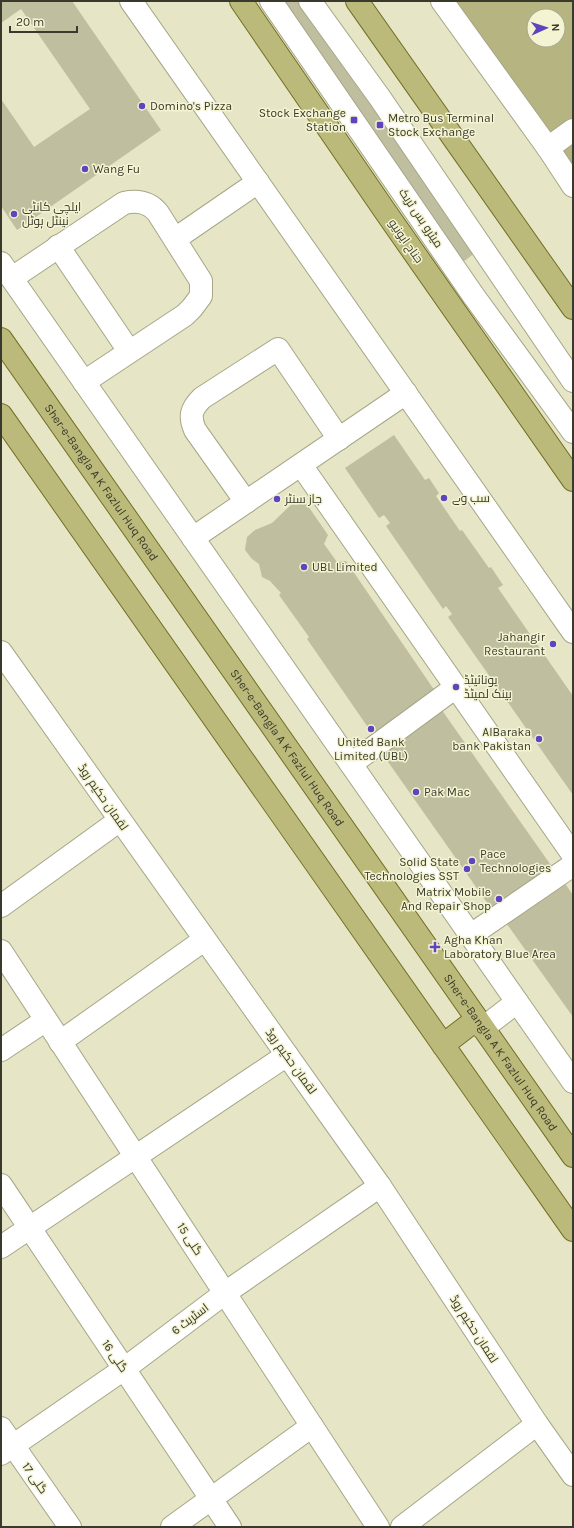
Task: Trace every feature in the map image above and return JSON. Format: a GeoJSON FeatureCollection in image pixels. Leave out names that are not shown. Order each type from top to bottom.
{"type":"FeatureCollection","features":[{"type":"Feature","properties":{"kind":"main road","name":"جناح ایونیو"},"geometry":{"type":"LineString","coordinates":[[241,1],[387,214],[573,480]]}},
{"type":"Feature","properties":{"kind":"main road"},"geometry":{"type":"LineString","coordinates":[[357,1],[573,308]]}},
{"type":"Feature","properties":{"kind":"main road","name":"Sher-e-Bangla A K Fazlul Huq Road"},"geometry":{"type":"LineString","coordinates":[[1,339],[573,1156]]}},
{"type":"Feature","properties":{"kind":"main road"},"geometry":{"type":"LineString","coordinates":[[1,415],[573,1230]]}},
{"type":"Feature","properties":{"kind":"main road"},"geometry":{"type":"LineString","coordinates":[[443,1045],[480,1024]]}},
{"type":"Feature","properties":{"kind":"street"},"geometry":{"type":"LineString","coordinates":[[131,1],[573,632]]}},
{"type":"Feature","properties":{"kind":"street","name":"میٹرو بس ٹریک"},"geometry":{"type":"LineString","coordinates":[[271,1],[473,295],[573,432]]}},
{"type":"Feature","properties":{"kind":"street"},"geometry":{"type":"LineString","coordinates":[[310,1],[380,98],[573,381]]}},
{"type":"Feature","properties":{"kind":"street"},"geometry":{"type":"LineString","coordinates":[[442,1],[548,148],[573,186]]}},
{"type":"Feature","properties":{"kind":"street"},"geometry":{"type":"LineString","coordinates":[[548,148],[573,130]]}},
{"type":"Feature","properties":{"kind":"street"},"geometry":{"type":"LineString","coordinates":[[175,239],[258,182]]}},
{"type":"Feature","properties":{"kind":"street"},"geometry":{"type":"LineString","coordinates":[[84,382],[184,315],[192,308],[201,296],[202,288],[198,274],[153,206],[145,203],[132,202],[117,207],[58,246],[6,270],[84,382],[351,764],[471,935],[573,1082]]}},
{"type":"Feature","properties":{"kind":"street"},"geometry":{"type":"LineString","coordinates":[[58,246],[130,351]]}},
{"type":"Feature","properties":{"kind":"street"},"geometry":{"type":"LineString","coordinates":[[246,502],[195,430],[191,412],[194,406],[202,398],[278,348],[339,439]]}},
{"type":"Feature","properties":{"kind":"street"},"geometry":{"type":"LineString","coordinates":[[193,538],[406,393]]}},
{"type":"Feature","properties":{"kind":"street"},"geometry":{"type":"LineString","coordinates":[[301,465],[573,855]]}},
{"type":"Feature","properties":{"kind":"street","name":"لقمان حکیم روڈ"},"geometry":{"type":"LineString","coordinates":[[1,652],[380,1186],[537,1424],[573,1475]]}},
{"type":"Feature","properties":{"kind":"street"},"geometry":{"type":"LineString","coordinates":[[351,764],[456,687]]}},
{"type":"Feature","properties":{"kind":"street"},"geometry":{"type":"LineString","coordinates":[[1,906],[120,820]]}},
{"type":"Feature","properties":{"kind":"street"},"geometry":{"type":"LineString","coordinates":[[471,935],[573,865]]}},
{"type":"Feature","properties":{"kind":"street"},"geometry":{"type":"LineString","coordinates":[[60,1042],[204,940]]}},
{"type":"Feature","properties":{"kind":"street","name":"گلی 15"},"geometry":{"type":"LineString","coordinates":[[1,951],[378,1527]]}},
{"type":"Feature","properties":{"kind":"street"},"geometry":{"type":"LineString","coordinates":[[480,1024],[517,1002]]}},
{"type":"Feature","properties":{"kind":"street"},"geometry":{"type":"LineString","coordinates":[[1,1050],[46,1020]]}},
{"type":"Feature","properties":{"kind":"street"},"geometry":{"type":"LineString","coordinates":[[1,1247],[136,1158],[287,1055]]}},
{"type":"Feature","properties":{"kind":"street","name":"گلی 16"},"geometry":{"type":"LineString","coordinates":[[1,1186],[230,1527]]}},
{"type":"Feature","properties":{"kind":"street","name":"اسٹریٹ 6"},"geometry":{"type":"LineString","coordinates":[[5,1443],[124,1369],[225,1293],[380,1186]]}},
{"type":"Feature","properties":{"kind":"street"},"geometry":{"type":"LineString","coordinates":[[402,1527],[537,1424]]}},
{"type":"Feature","properties":{"kind":"street"},"geometry":{"type":"LineString","coordinates":[[172,1527],[312,1426]]}},
{"type":"Feature","properties":{"kind":"street","name":"گلی 17"},"geometry":{"type":"LineString","coordinates":[[5,1443],[70,1527]]}},
{"type":"Feature","properties":{"kind":"shaded area"},"geometry":{"type":"Polygon","coordinates":[[[456,1],[573,1],[573,167],[456,1]]]}},
{"type":"Feature","properties":{"kind":"building"},"geometry":{"type":"Polygon","coordinates":[[[1,1],[72,1],[161,130],[17,230],[1,206],[1,99],[34,147],[90,109],[21,9],[1,23],[1,1]]]}},
{"type":"Feature","properties":{"kind":"building","name":"Metro Bus Terminal Stock Exchange"},"geometry":{"type":"Polygon","coordinates":[[[282,1],[306,1],[480,249],[463,262],[282,1]]]}},
{"type":"Feature","properties":{"kind":"building"},"geometry":{"type":"Polygon","coordinates":[[[394,435],[425,480],[429,478],[439,493],[436,496],[460,531],[462,530],[489,568],[491,567],[503,585],[498,588],[573,696],[573,795],[448,617],[452,614],[446,606],[443,609],[386,526],[390,523],[384,515],[379,518],[345,468],[394,435]]]}},
{"type":"Feature","properties":{"kind":"building"},"geometry":{"type":"Polygon","coordinates":[[[295,501],[304,501],[308,506],[328,535],[324,544],[337,562],[346,561],[437,694],[376,739],[307,639],[309,637],[279,595],[281,593],[270,581],[262,577],[259,564],[252,559],[245,550],[247,537],[255,530],[272,523],[295,501]]]}},
{"type":"Feature","properties":{"kind":"building"},"geometry":{"type":"Polygon","coordinates":[[[439,706],[555,871],[495,914],[379,749],[439,706]]]}},
{"type":"Feature","properties":{"kind":"building"},"geometry":{"type":"Polygon","coordinates":[[[562,879],[573,895],[573,1017],[504,920],[562,879]]]}},
{"type":"Feature","properties":{"kind":"place","name":"Domino's Pizza"},"geometry":{"type":"Point","coordinates":[142,106]}},
{"type":"Feature","properties":{"kind":"place","name":"Stock Exchange Station"},"geometry":{"type":"Point","coordinates":[354,120]}},
{"type":"Feature","properties":{"kind":"place","name":"Metro Bus Terminal Stock Exchange"},"geometry":{"type":"Point","coordinates":[380,125]}},
{"type":"Feature","properties":{"kind":"place","name":"Wang Fu"},"geometry":{"type":"Point","coordinates":[85,169]}},
{"type":"Feature","properties":{"kind":"place","name":"ایلچی کانٹی نینٹل ہوٹل"},"geometry":{"type":"Point","coordinates":[14,214]}},
{"type":"Feature","properties":{"kind":"place","name":"سب وے"},"geometry":{"type":"Point","coordinates":[444,498]}},
{"type":"Feature","properties":{"kind":"place","name":"جاز سنٹر"},"geometry":{"type":"Point","coordinates":[277,499]}},
{"type":"Feature","properties":{"kind":"place","name":"UBL Limited"},"geometry":{"type":"Point","coordinates":[304,567]}},
{"type":"Feature","properties":{"kind":"place","name":"Jahangir Restaurant"},"geometry":{"type":"Point","coordinates":[553,644]}},
{"type":"Feature","properties":{"kind":"place","name":"یونائیٹڈ بینک لمیٹڈ"},"geometry":{"type":"Point","coordinates":[456,687]}},
{"type":"Feature","properties":{"kind":"place","name":"United Bank Limited (UBL)"},"geometry":{"type":"Point","coordinates":[371,729]}},
{"type":"Feature","properties":{"kind":"place","name":"AlBaraka bank Pakistan"},"geometry":{"type":"Point","coordinates":[539,739]}},
{"type":"Feature","properties":{"kind":"place","name":"Pak Mac"},"geometry":{"type":"Point","coordinates":[416,792]}},
{"type":"Feature","properties":{"kind":"place","name":"Pace Technologies"},"geometry":{"type":"Point","coordinates":[472,861]}},
{"type":"Feature","properties":{"kind":"place","name":"Solid State Technologies SST"},"geometry":{"type":"Point","coordinates":[467,869]}},
{"type":"Feature","properties":{"kind":"place","name":"Matrix Mobile And Repair Shop"},"geometry":{"type":"Point","coordinates":[499,899]}},
{"type":"Feature","properties":{"kind":"place","name":"Agha Khan Laboratory Blue Area"},"geometry":{"type":"Point","coordinates":[435,947]}}]}
